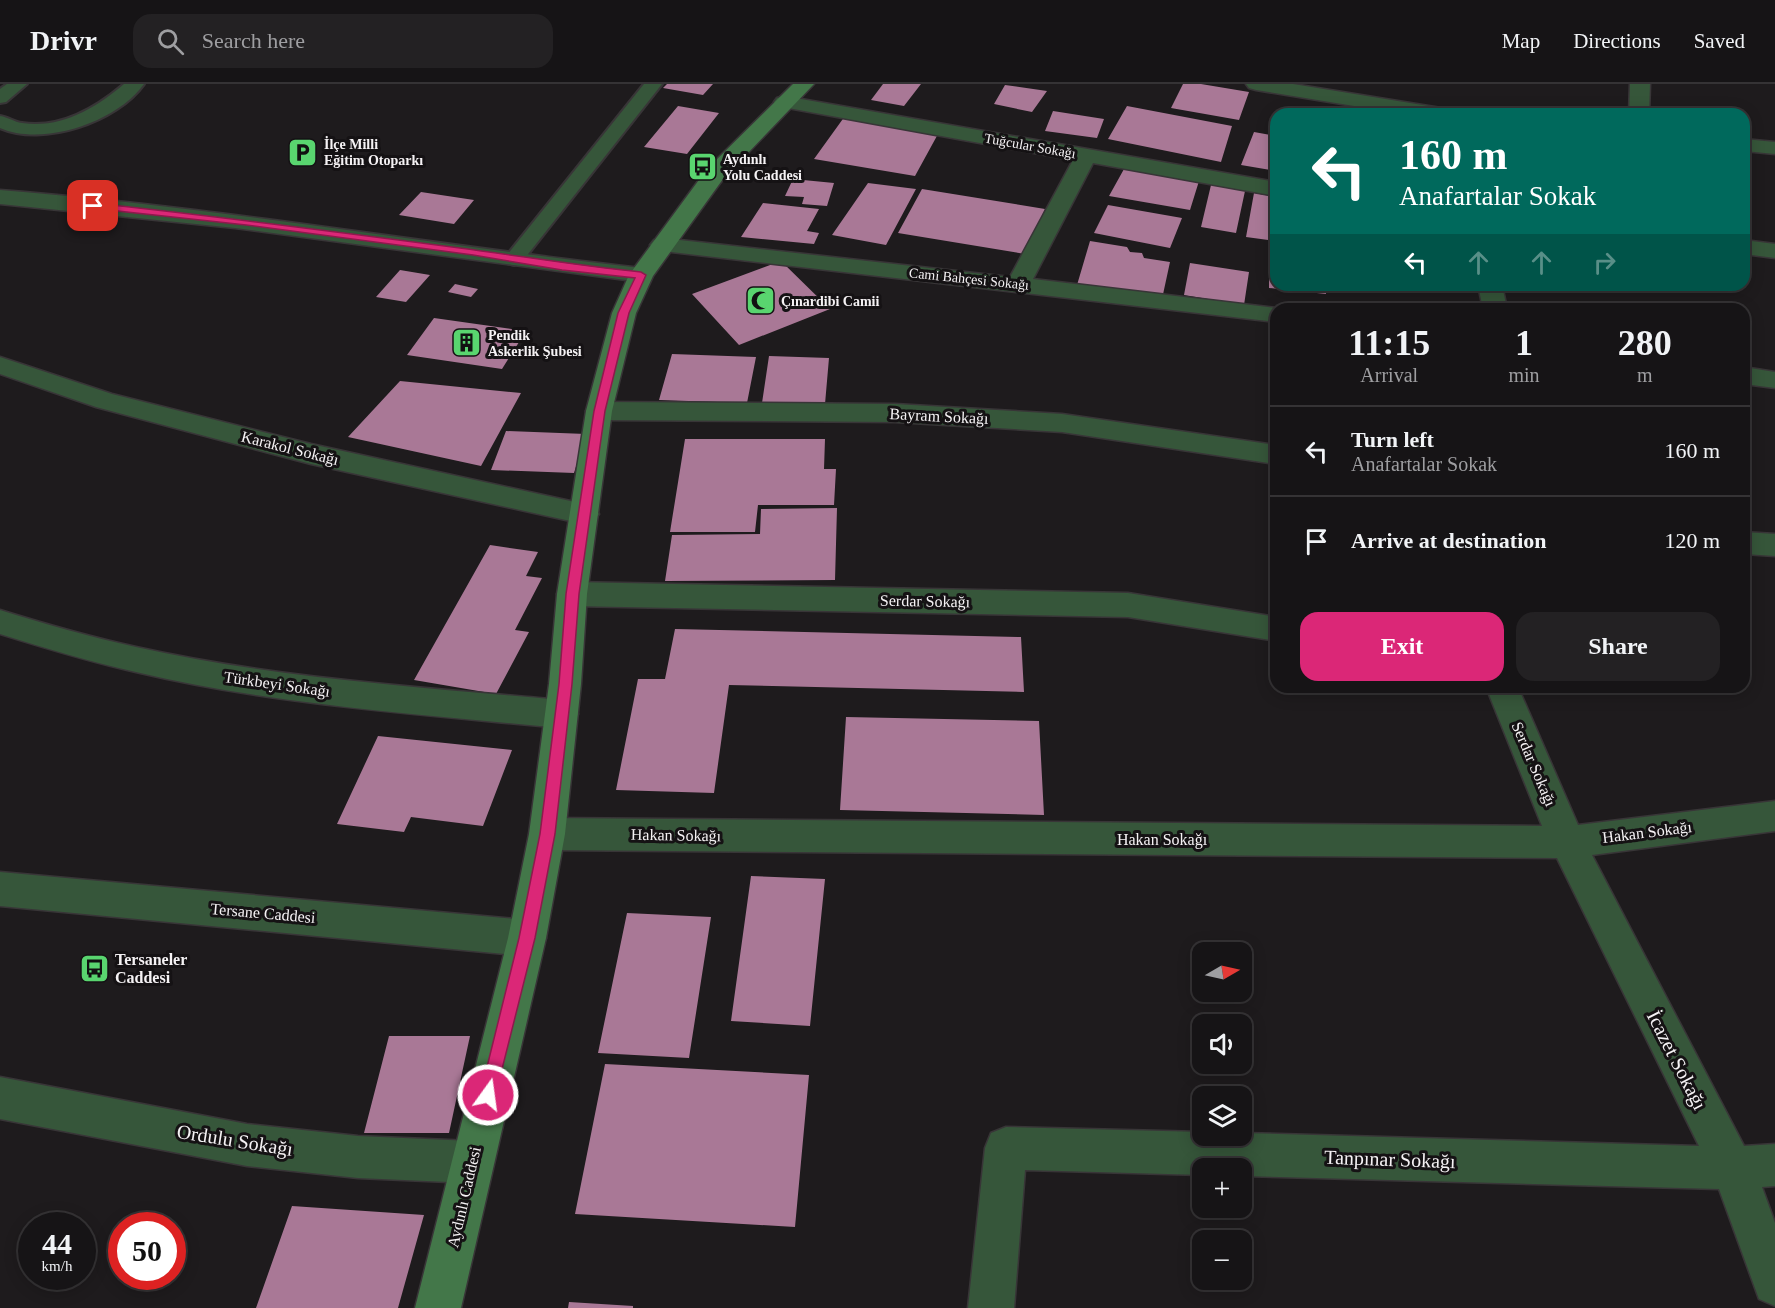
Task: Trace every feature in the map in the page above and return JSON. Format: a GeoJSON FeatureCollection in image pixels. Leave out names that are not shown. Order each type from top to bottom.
{"type":"FeatureCollection","features":[{"type":"Feature","properties":{"kind":"main road","name":"Aydınlı Caddesi"},"geometry":{"type":"LineString","coordinates":[[438,1308],[527,938],[547,834],[572,594],[599,411],[624,313],[641,275],[716,174],[794,93]]}},
{"type":"Feature","properties":{"kind":"street"},"geometry":{"type":"LineString","coordinates":[[1260,84],[1428,108]]}},
{"type":"Feature","properties":{"kind":"street"},"geometry":{"type":"LineString","coordinates":[[1638,108],[1640,84]]}},
{"type":"Feature","properties":{"kind":"street","name":"Tuğcular Sokağı"},"geometry":{"type":"LineString","coordinates":[[794,93],[1086,155],[1270,188]]}},
{"type":"Feature","properties":{"kind":"street"},"geometry":{"type":"LineString","coordinates":[[1750,146],[1775,148]]}},
{"type":"Feature","properties":{"kind":"street"},"geometry":{"type":"LineString","coordinates":[[1018,284],[1086,155]]}},
{"type":"Feature","properties":{"kind":"street"},"geometry":{"type":"LineString","coordinates":[[0,197],[246,222],[641,275]]}},
{"type":"Feature","properties":{"kind":"street","name":"Cami Bahçesi Sokağı"},"geometry":{"type":"LineString","coordinates":[[662,245],[1270,313]]}},
{"type":"Feature","properties":{"kind":"street"},"geometry":{"type":"LineString","coordinates":[[1750,249],[1775,251]]}},
{"type":"Feature","properties":{"kind":"street","name":"Karakol Sokağı"},"geometry":{"type":"LineString","coordinates":[[0,365],[105,401],[311,454],[584,514]]}},
{"type":"Feature","properties":{"kind":"street"},"geometry":{"type":"LineString","coordinates":[[1750,376],[1775,380]]}},
{"type":"Feature","properties":{"kind":"street","name":"Bayram Sokağı"},"geometry":{"type":"LineString","coordinates":[[599,411],[896,413],[1062,423],[1270,454]]}},
{"type":"Feature","properties":{"kind":"street"},"geometry":{"type":"LineString","coordinates":[[1750,543],[1775,545]]}},
{"type":"Feature","properties":{"kind":"street","name":"Serdar Sokağı"},"geometry":{"type":"LineString","coordinates":[[572,594],[1128,605],[1270,628]]}},
{"type":"Feature","properties":{"kind":"street","name":"Türkbeyi Sokağı"},"geometry":{"type":"LineString","coordinates":[[0,622],[110,655],[198,673],[291,688],[561,714]]}},
{"type":"Feature","properties":{"kind":"street","name":"Serdar Sokağı"},"geometry":{"type":"LineString","coordinates":[[1505,693],[1567,842]]}},
{"type":"Feature","properties":{"kind":"street","name":"Hakan Sokağı"},"geometry":{"type":"LineString","coordinates":[[547,834],[1567,842],[1775,816]]}},
{"type":"Feature","properties":{"kind":"street","name":"İcazet Sokağı"},"geometry":{"type":"LineString","coordinates":[[1567,842],[1733,1168],[1775,1283]]}},
{"type":"Feature","properties":{"kind":"street","name":"Tersane Caddesi"},"geometry":{"type":"LineString","coordinates":[[0,888],[527,938]]}},
{"type":"Feature","properties":{"kind":"street","name":"Ordulu Sokağı"},"geometry":{"type":"LineString","coordinates":[[0,1098],[247,1144],[358,1157],[472,1162]]}},
{"type":"Feature","properties":{"kind":"street","name":"Tanpınar Sokağı"},"geometry":{"type":"LineString","coordinates":[[991,1308],[1006,1148],[1733,1168],[1775,1165]]}},
{"type":"Feature","properties":{"kind":"lane"},"geometry":{"type":"LineString","coordinates":[[0,98],[18,84]]}},
{"type":"Feature","properties":{"kind":"lane"},"geometry":{"type":"LineString","coordinates":[[0,121],[18,128],[34,129],[69,123],[99,111],[135,84]]}},
{"type":"Feature","properties":{"kind":"lane"},"geometry":{"type":"LineString","coordinates":[[514,259],[653,84]]}},
{"type":"Feature","properties":{"kind":"building"},"geometry":{"type":"Polygon","coordinates":[[[667,84],[713,84],[703,95],[663,88],[667,84]]]}},
{"type":"Feature","properties":{"kind":"building"},"geometry":{"type":"Polygon","coordinates":[[[883,84],[921,84],[904,106],[871,100],[883,84]]]}},
{"type":"Feature","properties":{"kind":"building"},"geometry":{"type":"Polygon","coordinates":[[[1183,84],[1201,84],[1249,92],[1239,120],[1171,108],[1183,84]]]}},
{"type":"Feature","properties":{"kind":"building"},"geometry":{"type":"Polygon","coordinates":[[[1005,85],[1047,91],[1032,112],[994,104],[1005,85]]]}},
{"type":"Feature","properties":{"kind":"building"},"geometry":{"type":"Polygon","coordinates":[[[678,106],[719,113],[687,154],[644,147],[678,106]]]}},
{"type":"Feature","properties":{"kind":"building"},"geometry":{"type":"Polygon","coordinates":[[[1127,106],[1232,126],[1221,162],[1108,139],[1127,106]]]}},
{"type":"Feature","properties":{"kind":"building"},"geometry":{"type":"Polygon","coordinates":[[[1053,111],[1104,119],[1097,138],[1045,131],[1053,111]]]}},
{"type":"Feature","properties":{"kind":"building"},"geometry":{"type":"Polygon","coordinates":[[[845,116],[938,134],[915,176],[814,159],[845,116]]]}},
{"type":"Feature","properties":{"kind":"building"},"geometry":{"type":"Polygon","coordinates":[[[1254,132],[1270,135],[1270,170],[1241,165],[1254,132]]]}},
{"type":"Feature","properties":{"kind":"building"},"geometry":{"type":"Polygon","coordinates":[[[1124,169],[1199,181],[1190,210],[1109,196],[1124,169]]]}},
{"type":"Feature","properties":{"kind":"building"},"geometry":{"type":"Polygon","coordinates":[[[793,179],[834,183],[827,206],[802,204],[804,197],[785,196],[793,179]]]}},
{"type":"Feature","properties":{"kind":"building"},"geometry":{"type":"Polygon","coordinates":[[[868,183],[916,189],[886,245],[832,235],[868,183]]]}},
{"type":"Feature","properties":{"kind":"building"},"geometry":{"type":"Polygon","coordinates":[[[1211,185],[1245,191],[1236,233],[1201,227],[1211,185]]]}},
{"type":"Feature","properties":{"kind":"building"},"geometry":{"type":"Polygon","coordinates":[[[922,189],[1045,209],[1025,254],[898,233],[922,189]]]}},
{"type":"Feature","properties":{"kind":"building"},"geometry":{"type":"Polygon","coordinates":[[[421,192],[474,200],[454,224],[399,215],[421,192]]]}},
{"type":"Feature","properties":{"kind":"building"},"geometry":{"type":"Polygon","coordinates":[[[1254,193],[1270,196],[1270,240],[1246,237],[1254,193]]]}},
{"type":"Feature","properties":{"kind":"building"},"geometry":{"type":"Polygon","coordinates":[[[763,203],[819,209],[807,231],[819,233],[814,244],[741,237],[763,203]]]}},
{"type":"Feature","properties":{"kind":"building"},"geometry":{"type":"Polygon","coordinates":[[[1108,205],[1182,218],[1170,248],[1094,233],[1108,205]]]}},
{"type":"Feature","properties":{"kind":"building"},"geometry":{"type":"Polygon","coordinates":[[[1090,241],[1127,247],[1130,252],[1142,253],[1144,258],[1170,262],[1162,299],[1077,285],[1090,241]]]}},
{"type":"Feature","properties":{"kind":"building"},"geometry":{"type":"Polygon","coordinates":[[[1269,255],[1270,288],[1269,288],[1269,255]]]}},
{"type":"Feature","properties":{"kind":"building","name":"Çınardibi Camii"},"geometry":{"type":"Polygon","coordinates":[[[781,261],[830,309],[739,345],[692,294],[781,261]]]}},
{"type":"Feature","properties":{"kind":"building"},"geometry":{"type":"Polygon","coordinates":[[[1190,263],[1249,272],[1244,305],[1184,295],[1190,263]]]}},
{"type":"Feature","properties":{"kind":"building"},"geometry":{"type":"Polygon","coordinates":[[[400,270],[430,275],[406,302],[376,297],[400,270]]]}},
{"type":"Feature","properties":{"kind":"building"},"geometry":{"type":"Polygon","coordinates":[[[455,284],[478,289],[471,297],[448,292],[455,284]]]}},
{"type":"Feature","properties":{"kind":"building"},"geometry":{"type":"Polygon","coordinates":[[[1298,291],[1326,291],[1326,294],[1298,291]]]}},
{"type":"Feature","properties":{"kind":"building","name":"Pendik Askerlik Şubesi"},"geometry":{"type":"Polygon","coordinates":[[[434,318],[526,331],[502,369],[407,355],[434,318]]]}},
{"type":"Feature","properties":{"kind":"building"},"geometry":{"type":"Polygon","coordinates":[[[672,354],[756,357],[747,403],[659,400],[672,354]]]}},
{"type":"Feature","properties":{"kind":"building"},"geometry":{"type":"Polygon","coordinates":[[[769,356],[829,358],[825,404],[762,403],[769,356]]]}},
{"type":"Feature","properties":{"kind":"building"},"geometry":{"type":"Polygon","coordinates":[[[400,381],[521,393],[481,466],[348,437],[400,381]]]}},
{"type":"Feature","properties":{"kind":"building"},"geometry":{"type":"Polygon","coordinates":[[[506,431],[586,434],[574,473],[491,470],[506,431]]]}},
{"type":"Feature","properties":{"kind":"building"},"geometry":{"type":"Polygon","coordinates":[[[685,439],[825,439],[824,469],[836,469],[834,505],[758,505],[755,532],[670,532],[685,439]]]}},
{"type":"Feature","properties":{"kind":"building"},"geometry":{"type":"Polygon","coordinates":[[[837,508],[835,580],[665,581],[672,535],[760,534],[761,509],[837,508]]]}},
{"type":"Feature","properties":{"kind":"building"},"geometry":{"type":"Polygon","coordinates":[[[490,545],[538,552],[526,576],[542,578],[515,630],[529,632],[496,694],[414,680],[490,545]]]}},
{"type":"Feature","properties":{"kind":"building"},"geometry":{"type":"Polygon","coordinates":[[[675,629],[1021,637],[1024,692],[729,685],[714,793],[616,790],[638,679],[665,679],[675,629]]]}},
{"type":"Feature","properties":{"kind":"building"},"geometry":{"type":"Polygon","coordinates":[[[846,717],[1039,721],[1044,815],[840,810],[846,717]]]}},
{"type":"Feature","properties":{"kind":"building"},"geometry":{"type":"Polygon","coordinates":[[[378,736],[512,750],[483,826],[411,817],[404,832],[337,824],[378,736]]]}},
{"type":"Feature","properties":{"kind":"building"},"geometry":{"type":"Polygon","coordinates":[[[751,876],[825,879],[810,1026],[731,1021],[751,876]]]}},
{"type":"Feature","properties":{"kind":"building"},"geometry":{"type":"Polygon","coordinates":[[[627,913],[711,917],[689,1058],[598,1053],[627,913]]]}},
{"type":"Feature","properties":{"kind":"building"},"geometry":{"type":"Polygon","coordinates":[[[389,1036],[470,1036],[449,1133],[364,1133],[389,1036]]]}},
{"type":"Feature","properties":{"kind":"building"},"geometry":{"type":"Polygon","coordinates":[[[605,1064],[809,1075],[795,1227],[575,1214],[605,1064]]]}},
{"type":"Feature","properties":{"kind":"building"},"geometry":{"type":"Polygon","coordinates":[[[292,1206],[424,1215],[398,1308],[256,1308],[292,1206]]]}},
{"type":"Feature","properties":{"kind":"building"},"geometry":{"type":"Polygon","coordinates":[[[569,1302],[633,1306],[633,1308],[568,1308],[569,1302]]]}},
{"type":"Feature","properties":{"kind":"place","name":"İlçe Milli Eğitim Otoparkı"},"geometry":{"type":"Point","coordinates":[303,152]}},
{"type":"Feature","properties":{"kind":"place","name":"Aydınlı Yolu Caddesi"},"geometry":{"type":"Point","coordinates":[702,167]}},
{"type":"Feature","properties":{"kind":"place","name":"Çınardibi Camii"},"geometry":{"type":"Point","coordinates":[760,301]}},
{"type":"Feature","properties":{"kind":"place","name":"Pendik Askerlik Şubesi"},"geometry":{"type":"Point","coordinates":[467,343]}},
{"type":"Feature","properties":{"kind":"place","name":"Tersaneler Caddesi"},"geometry":{"type":"Point","coordinates":[94,968]}},
{"type":"Feature","properties":{"kind":"route"},"geometry":{"type":"LineString","coordinates":[[93,206],[246,222],[473,252],[562,267],[641,275],[624,313],[599,411],[572,594],[565,684],[547,834],[527,938],[488,1095]]}}]}
